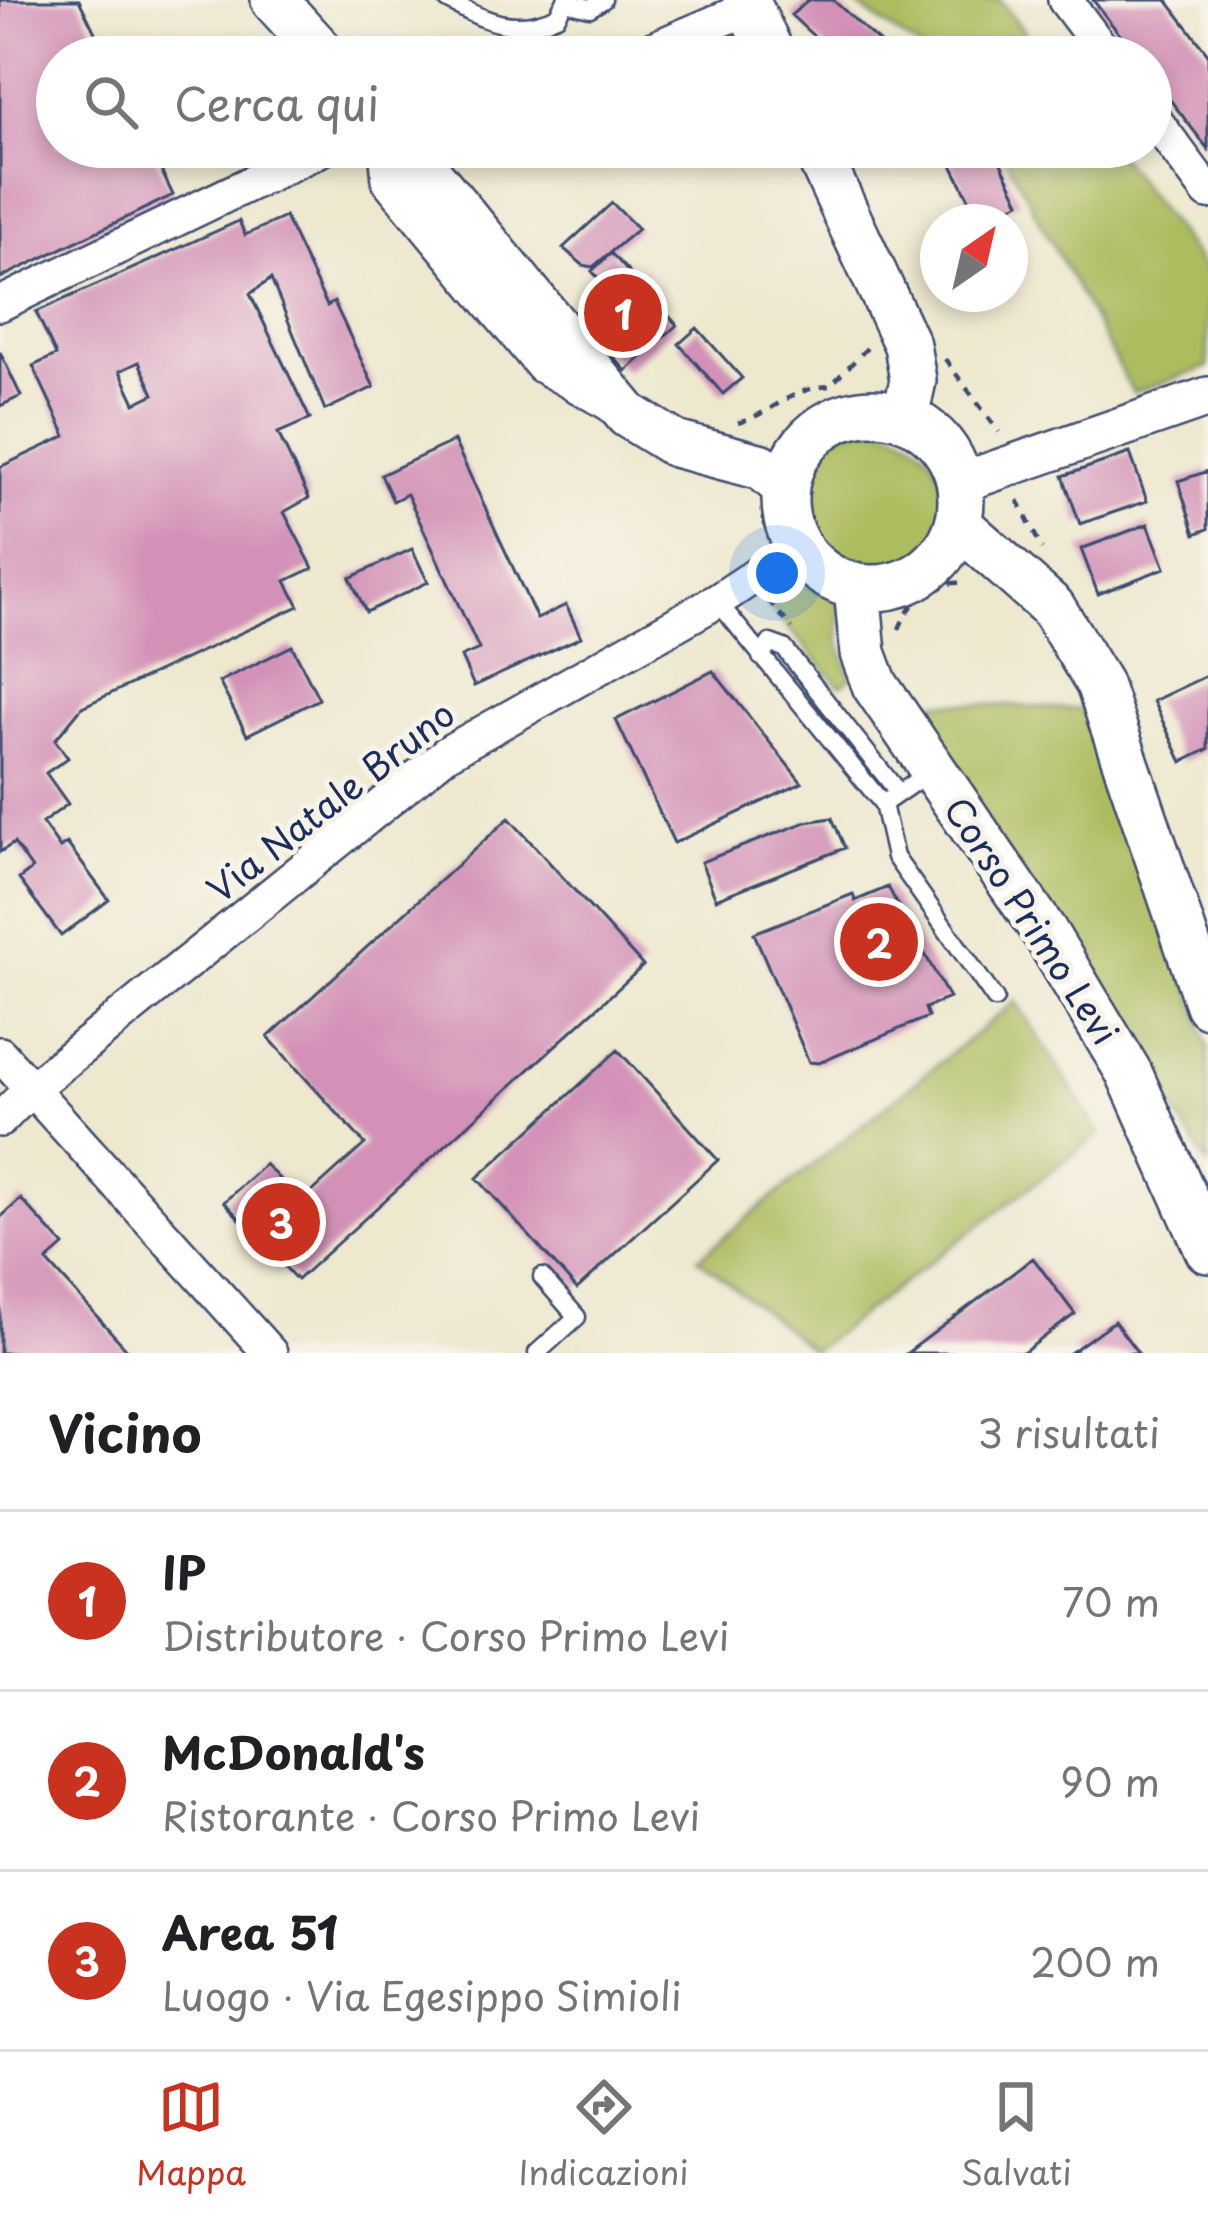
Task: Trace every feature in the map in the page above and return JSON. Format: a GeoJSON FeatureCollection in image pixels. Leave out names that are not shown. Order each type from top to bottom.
{"type":"FeatureCollection","features":[{"type":"Feature","properties":{"kind":"main road"},"geometry":{"type":"LineString","coordinates":[[274,0],[307,36]]}},
{"type":"Feature","properties":{"kind":"main road"},"geometry":{"type":"LineString","coordinates":[[748,4],[763,36]]}},
{"type":"Feature","properties":{"kind":"main road"},"geometry":{"type":"LineString","coordinates":[[424,168],[628,415],[675,444],[763,467],[786,488]]}},
{"type":"Feature","properties":{"kind":"main road"},"geometry":{"type":"LineString","coordinates":[[825,168],[907,345],[913,380],[887,415]]}},
{"type":"Feature","properties":{"kind":"main road"},"geometry":{"type":"LineString","coordinates":[[725,457],[771,456],[847,416],[887,415],[926,429],[958,491],[1052,608],[1099,684],[1208,1005]]}},
{"type":"Feature","properties":{"kind":"main road"},"geometry":{"type":"LineString","coordinates":[[809,439],[796,456],[786,488],[788,525],[798,548],[824,573],[857,587],[883,588],[931,568],[958,491]]}},
{"type":"Feature","properties":{"kind":"main road","name":"Corso Primo Levi"},"geometry":{"type":"LineString","coordinates":[[857,587],[863,652],[915,781],[1045,933],[1129,1073],[1208,1180]]}},
{"type":"Feature","properties":{"kind":"main road","name":"Corso Primo Levi"},"geometry":{"type":"LineString","coordinates":[[1129,1073],[1208,1250]]}},
{"type":"Feature","properties":{"kind":"street"},"geometry":{"type":"LineString","coordinates":[[1065,0],[1092,36]]}},
{"type":"Feature","properties":{"kind":"street"},"geometry":{"type":"LineString","coordinates":[[679,36],[748,4]]}},
{"type":"Feature","properties":{"kind":"street"},"geometry":{"type":"LineString","coordinates":[[1172,143],[1208,192]]}},
{"type":"Feature","properties":{"kind":"street"},"geometry":{"type":"LineString","coordinates":[[0,304],[282,168]]}},
{"type":"Feature","properties":{"kind":"street"},"geometry":{"type":"LineString","coordinates":[[388,168],[389,181],[542,367],[628,415]]}},
{"type":"Feature","properties":{"kind":"street"},"geometry":{"type":"LineString","coordinates":[[958,491],[1019,463],[1208,397]]}},
{"type":"Feature","properties":{"kind":"street","name":"Via Natale Bruno"},"geometry":{"type":"LineString","coordinates":[[0,1120],[33,1087],[447,753],[717,601],[798,548]]}},
{"type":"Feature","properties":{"kind":"street"},"geometry":{"type":"LineString","coordinates":[[0,1054],[270,1353]]}},
{"type":"Feature","properties":{"kind":"lane"},"geometry":{"type":"LineString","coordinates":[[447,0],[489,24],[511,27],[557,16],[566,1],[590,8],[603,0]]}},
{"type":"Feature","properties":{"kind":"lane","name":"Corso Primo Levi"},"geometry":{"type":"LineString","coordinates":[[717,601],[883,804],[895,857],[994,999]]}},
{"type":"Feature","properties":{"kind":"lane","name":"Corso Primo Levi"},"geometry":{"type":"LineString","coordinates":[[761,657],[770,643],[784,648],[915,781],[883,804]]}},
{"type":"Feature","properties":{"kind":"lane"},"geometry":{"type":"LineString","coordinates":[[537,1353],[578,1317],[542,1277]]}},
{"type":"Feature","properties":{"kind":"path"},"geometry":{"type":"LineString","coordinates":[[725,457],[710,429],[768,414],[800,388],[830,386],[863,350],[879,344],[935,350],[956,369],[984,416],[1010,440],[1028,490],[1016,497],[1048,558]]}},
{"type":"Feature","properties":{"kind":"path"},"geometry":{"type":"LineString","coordinates":[[750,580],[804,641]]}},
{"type":"Feature","properties":{"kind":"path"},"geometry":{"type":"LineString","coordinates":[[894,643],[908,607],[926,592],[941,584],[979,584]]}},
{"type":"Feature","properties":{"kind":"green space"},"geometry":{"type":"Polygon","coordinates":[[[850,0],[1000,0],[1028,36],[901,36],[850,0]]]}},
{"type":"Feature","properties":{"kind":"green space"},"geometry":{"type":"Polygon","coordinates":[[[1011,168],[1128,168],[1208,273],[1208,367],[1133,393],[1011,168]]]}},
{"type":"Feature","properties":{"kind":"green space"},"geometry":{"type":"Polygon","coordinates":[[[871,427],[899,432],[924,448],[940,473],[945,501],[940,529],[924,554],[899,570],[871,575],[843,570],[818,554],[802,529],[797,501],[802,473],[818,448],[843,432],[871,427]]]}},
{"type":"Feature","properties":{"kind":"green space"},"geometry":{"type":"Polygon","coordinates":[[[793,567],[808,585],[841,599],[839,640],[851,678],[840,686],[757,592],[793,567]]]}},
{"type":"Feature","properties":{"kind":"green space"},"geometry":{"type":"Polygon","coordinates":[[[895,700],[1089,710],[1126,764],[1208,1048],[1208,1164],[1073,954],[895,700]]]}},
{"type":"Feature","properties":{"kind":"green space"},"geometry":{"type":"Polygon","coordinates":[[[1016,1001],[1100,1134],[813,1351],[698,1258],[1016,1001]]]}},
{"type":"Feature","properties":{"kind":"building"},"geometry":{"type":"Polygon","coordinates":[[[0,0],[79,0],[97,36],[36,36],[36,168],[160,168],[173,195],[0,278],[0,0]]]}},
{"type":"Feature","properties":{"kind":"building"},"geometry":{"type":"Polygon","coordinates":[[[809,0],[833,0],[872,36],[814,36],[791,15],[809,0]]]}},
{"type":"Feature","properties":{"kind":"building"},"geometry":{"type":"Polygon","coordinates":[[[1093,0],[1167,0],[1208,54],[1208,149],[1172,102],[1172,36],[1121,36],[1093,0]]]}},
{"type":"Feature","properties":{"kind":"building"},"geometry":{"type":"Polygon","coordinates":[[[954,168],[1003,168],[1020,202],[972,204],[954,168]]]}},
{"type":"Feature","properties":{"kind":"building"},"geometry":{"type":"Polygon","coordinates":[[[612,203],[638,229],[593,267],[583,265],[563,248],[612,203]]]}},
{"type":"Feature","properties":{"kind":"building"},"geometry":{"type":"Polygon","coordinates":[[[285,217],[327,306],[334,302],[374,387],[325,410],[271,279],[250,294],[310,419],[278,433],[309,498],[284,512],[313,568],[286,581],[299,606],[82,707],[55,740],[68,758],[46,773],[68,804],[42,823],[60,848],[67,843],[109,900],[61,936],[19,879],[32,869],[14,843],[0,852],[0,467],[66,436],[33,366],[56,355],[36,312],[239,221],[245,235],[285,217]],[[139,362],[120,371],[135,403],[154,394],[139,362]]]}},
{"type":"Feature","properties":{"kind":"building"},"geometry":{"type":"Polygon","coordinates":[[[611,253],[677,325],[626,371],[584,324],[615,297],[592,271],[611,253]]]}},
{"type":"Feature","properties":{"kind":"building"},"geometry":{"type":"Polygon","coordinates":[[[697,328],[742,378],[723,394],[679,344],[697,328]]]}},
{"type":"Feature","properties":{"kind":"building"},"geometry":{"type":"Polygon","coordinates":[[[0,352],[21,396],[0,406],[0,352]]]}},
{"type":"Feature","properties":{"kind":"building"},"geometry":{"type":"Polygon","coordinates":[[[454,441],[537,619],[566,605],[581,637],[474,686],[461,657],[479,649],[407,494],[393,501],[381,475],[454,441]]]}},
{"type":"Feature","properties":{"kind":"building"},"geometry":{"type":"Polygon","coordinates":[[[1130,453],[1147,501],[1080,524],[1063,476],[1130,453]]]}},
{"type":"Feature","properties":{"kind":"building"},"geometry":{"type":"Polygon","coordinates":[[[1208,471],[1208,529],[1195,534],[1178,481],[1208,471]]]}},
{"type":"Feature","properties":{"kind":"building"},"geometry":{"type":"Polygon","coordinates":[[[1148,524],[1165,568],[1098,594],[1081,549],[1148,524]]]}},
{"type":"Feature","properties":{"kind":"building"},"geometry":{"type":"Polygon","coordinates":[[[412,549],[428,582],[366,612],[350,578],[412,549]]]}},
{"type":"Feature","properties":{"kind":"building"},"geometry":{"type":"Polygon","coordinates":[[[292,646],[319,699],[247,735],[219,682],[292,646]]]}},
{"type":"Feature","properties":{"kind":"building"},"geometry":{"type":"Polygon","coordinates":[[[713,671],[802,783],[674,843],[616,720],[713,671]]]}},
{"type":"Feature","properties":{"kind":"building"},"geometry":{"type":"Polygon","coordinates":[[[1208,675],[1208,749],[1182,762],[1153,701],[1208,675]]]}},
{"type":"Feature","properties":{"kind":"building"},"geometry":{"type":"Polygon","coordinates":[[[509,818],[643,966],[297,1280],[224,1202],[265,1164],[301,1202],[365,1144],[268,1037],[509,818]]]}},
{"type":"Feature","properties":{"kind":"building"},"geometry":{"type":"Polygon","coordinates":[[[832,818],[845,848],[716,899],[701,862],[806,822],[832,818]]]}},
{"type":"Feature","properties":{"kind":"building"},"geometry":{"type":"Polygon","coordinates":[[[888,887],[949,998],[925,1008],[928,1017],[819,1063],[809,1062],[754,933],[853,894],[855,901],[888,887]]]}},
{"type":"Feature","properties":{"kind":"building"},"geometry":{"type":"Polygon","coordinates":[[[618,1050],[718,1160],[577,1289],[477,1178],[618,1050]]]}},
{"type":"Feature","properties":{"kind":"building"},"geometry":{"type":"Polygon","coordinates":[[[21,1199],[64,1246],[47,1261],[130,1353],[0,1353],[0,1218],[21,1199]]]}},
{"type":"Feature","properties":{"kind":"building"},"geometry":{"type":"Polygon","coordinates":[[[1033,1258],[1075,1314],[1023,1353],[907,1353],[1033,1258]]]}},
{"type":"Feature","properties":{"kind":"building"},"geometry":{"type":"Polygon","coordinates":[[[1114,1321],[1138,1353],[1070,1353],[1114,1321]]]}},
{"type":"Feature","properties":{"kind":"place","name":"IP"},"geometry":{"type":"Point","coordinates":[623,313]}},
{"type":"Feature","properties":{"kind":"place","name":"McDonald's"},"geometry":{"type":"Point","coordinates":[879,942]}},
{"type":"Feature","properties":{"kind":"place","name":"Area 51"},"geometry":{"type":"Point","coordinates":[281,1222]}}]}
